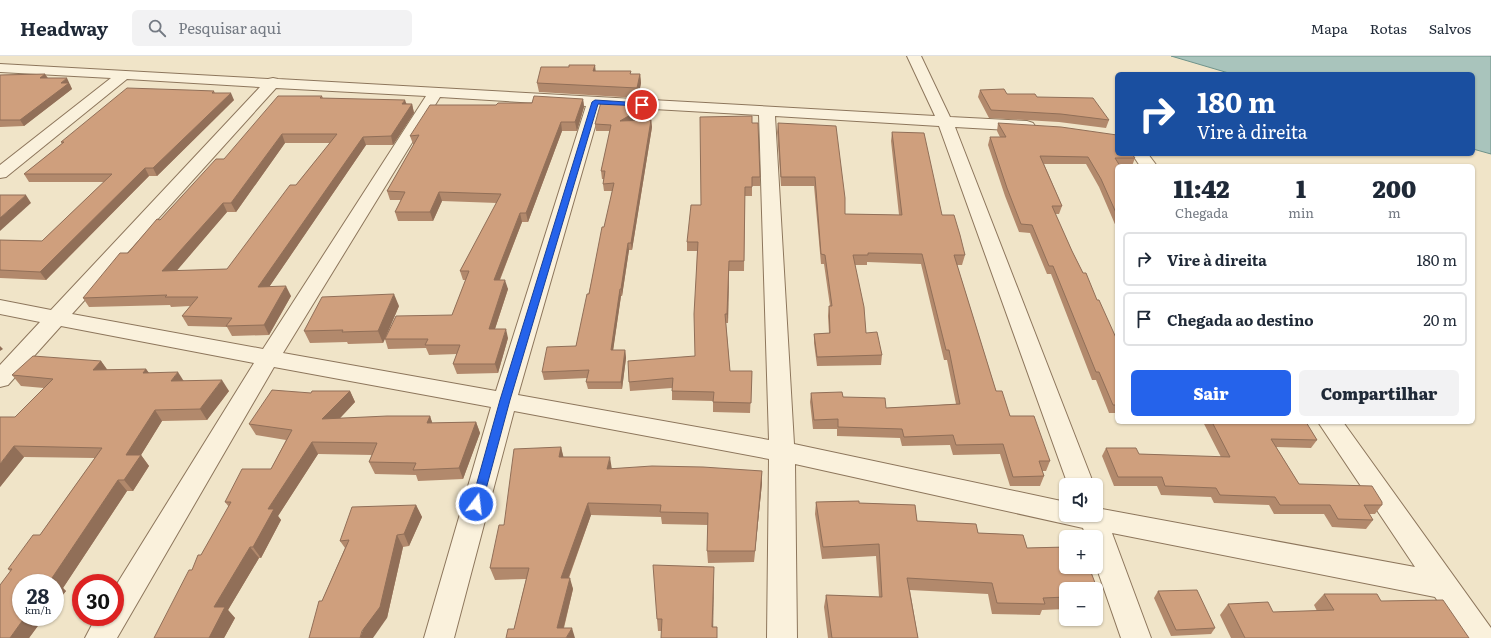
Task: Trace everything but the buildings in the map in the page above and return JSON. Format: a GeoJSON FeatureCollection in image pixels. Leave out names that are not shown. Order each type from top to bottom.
{"type":"FeatureCollection","features":[{"type":"Feature","properties":{"kind":"street"},"geometry":{"type":"LineString","coordinates":[[914,56],[945,122],[1078,478]]}},
{"type":"Feature","properties":{"kind":"street"},"geometry":{"type":"LineString","coordinates":[[0,68],[273,82],[595,102],[1044,127]]}},
{"type":"Feature","properties":{"kind":"street"},"geometry":{"type":"LineString","coordinates":[[0,173],[124,75]]}},
{"type":"Feature","properties":{"kind":"street"},"geometry":{"type":"LineString","coordinates":[[0,379],[273,82]]}},
{"type":"Feature","properties":{"kind":"street"},"geometry":{"type":"LineString","coordinates":[[124,598],[268,359],[436,92]]}},
{"type":"Feature","properties":{"kind":"street"},"geometry":{"type":"LineString","coordinates":[[440,638],[505,400],[595,102]]}},
{"type":"Feature","properties":{"kind":"street"},"geometry":{"type":"LineString","coordinates":[[767,112],[782,452],[782,638]]}},
{"type":"Feature","properties":{"kind":"street"},"geometry":{"type":"LineString","coordinates":[[0,307],[268,359],[505,400],[782,452],[1059,511]]}},
{"type":"Feature","properties":{"kind":"street"},"geometry":{"type":"LineString","coordinates":[[1331,424],[1480,638]]}},
{"type":"Feature","properties":{"kind":"street"},"geometry":{"type":"LineString","coordinates":[[1103,519],[1444,586]]}},
{"type":"Feature","properties":{"kind":"street"},"geometry":{"type":"LineString","coordinates":[[1089,522],[1136,638]]}},
{"type":"Feature","properties":{"kind":"street"},"geometry":{"type":"LineString","coordinates":[[100,638],[107,626]]}},
{"type":"Feature","properties":{"kind":"water"},"geometry":{"type":"Polygon","coordinates":[[[1171,56],[1491,56],[1491,154],[1475,150],[1475,72],[1225,72],[1171,56]]]}},
{"type":"Feature","properties":{"kind":"route"},"geometry":{"type":"LineString","coordinates":[[476,504],[505,400],[595,102],[642,105]]}}]}
